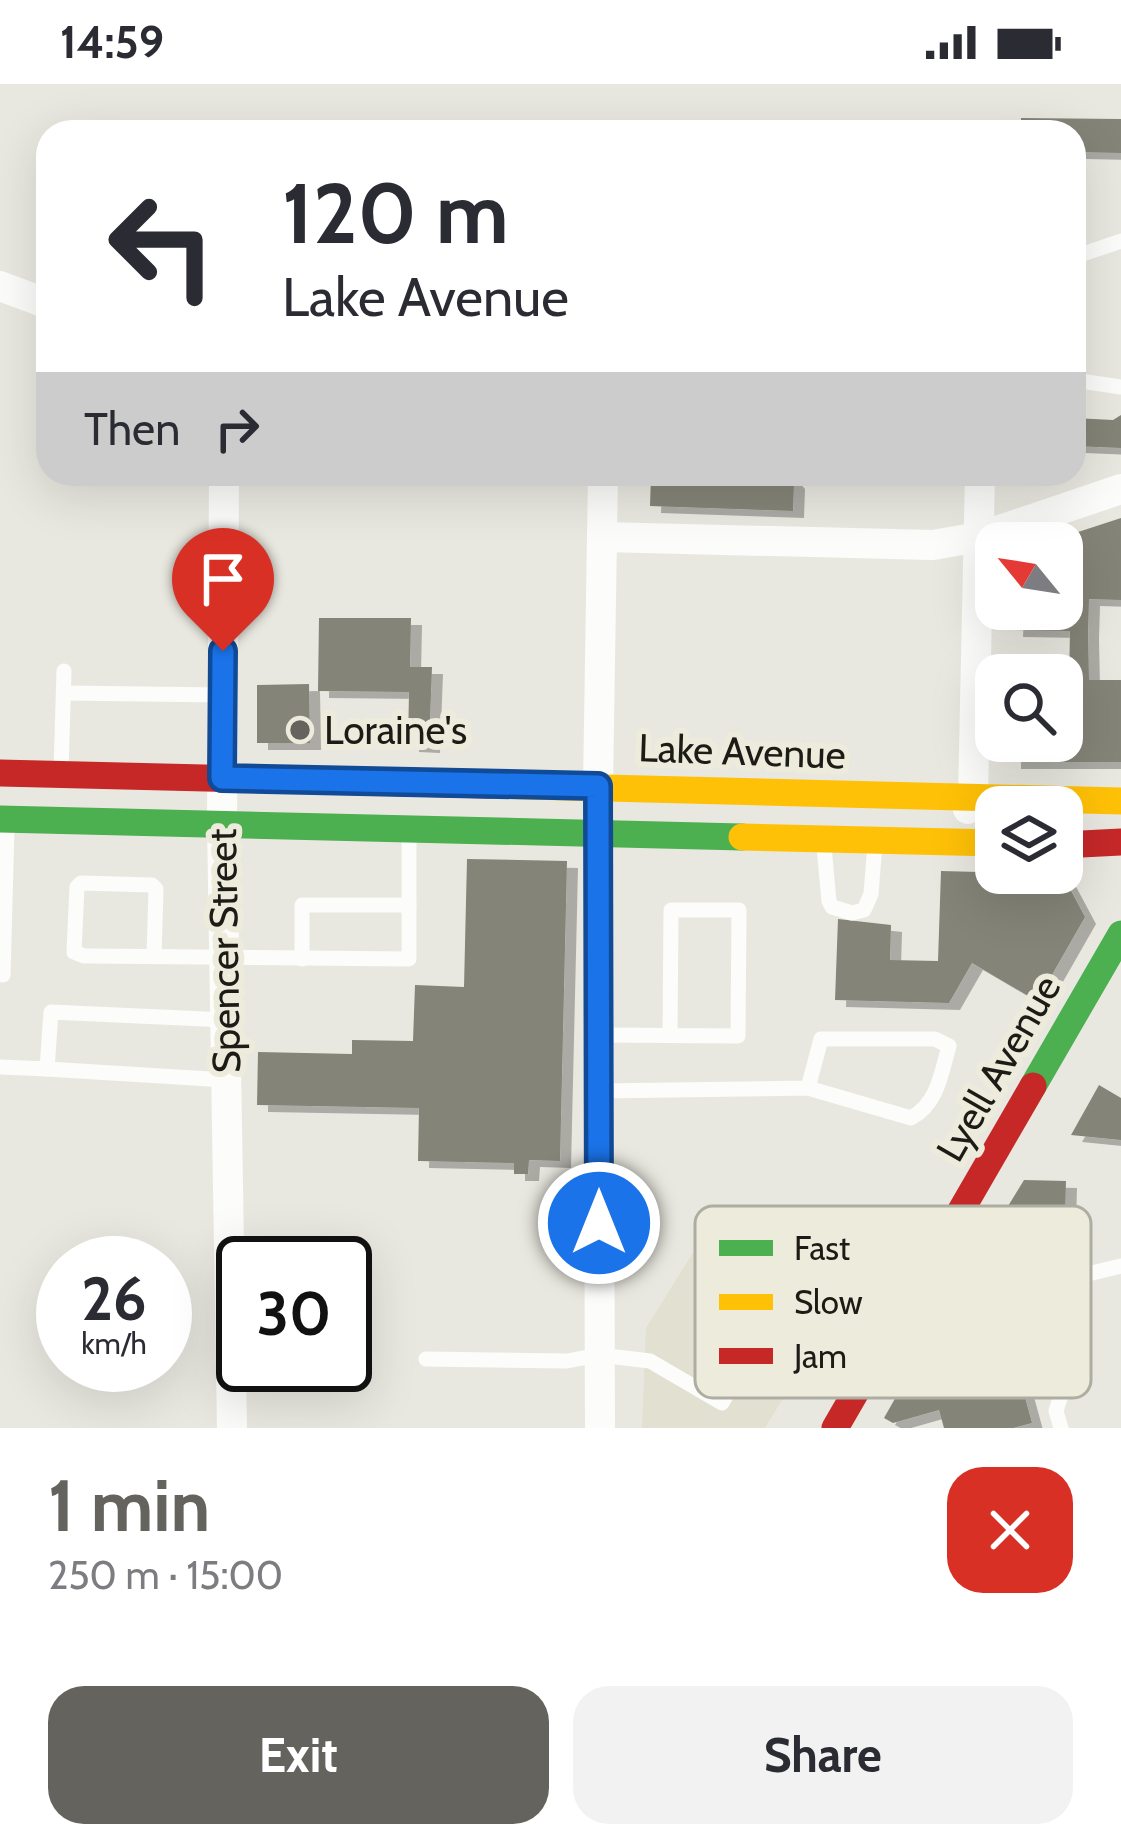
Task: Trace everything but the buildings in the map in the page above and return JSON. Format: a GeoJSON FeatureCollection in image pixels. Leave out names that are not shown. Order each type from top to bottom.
{"type":"FeatureCollection","features":[{"type":"Feature","properties":{"kind":"main road","name":"Lake Avenue"},"geometry":{"type":"LineString","coordinates":[[0,772],[1121,801]]}},
{"type":"Feature","properties":{"kind":"main road"},"geometry":{"type":"LineString","coordinates":[[4,819],[975,842]]}},
{"type":"Feature","properties":{"kind":"main road"},"geometry":{"type":"LineString","coordinates":[[1083,843],[1121,842]]}},
{"type":"Feature","properties":{"kind":"main road","name":"Lyell Avenue"},"geometry":{"type":"LineString","coordinates":[[962,1206],[1121,934]]}},
{"type":"Feature","properties":{"kind":"main road","name":"Lyell Avenue"},"geometry":{"type":"LineString","coordinates":[[835,1428],[852,1398]]}},
{"type":"Feature","properties":{"kind":"street"},"geometry":{"type":"LineString","coordinates":[[0,286],[36,300]]}},
{"type":"Feature","properties":{"kind":"street","name":"Spencer Street"},"geometry":{"type":"LineString","coordinates":[[224,486],[222,824],[232,1428]]}},
{"type":"Feature","properties":{"kind":"street"},"geometry":{"type":"LineString","coordinates":[[599,1428],[603,486]]}},
{"type":"Feature","properties":{"kind":"street"},"geometry":{"type":"LineString","coordinates":[[979,522],[980,486]]}},
{"type":"Feature","properties":{"kind":"street"},"geometry":{"type":"LineString","coordinates":[[1021,522],[1121,489]]}},
{"type":"Feature","properties":{"kind":"street"},"geometry":{"type":"LineString","coordinates":[[602,537],[916,546],[975,537]]}},
{"type":"Feature","properties":{"kind":"street"},"geometry":{"type":"LineString","coordinates":[[918,841],[958,822],[973,796],[977,630]]}},
{"type":"Feature","properties":{"kind":"lane"},"geometry":{"type":"LineString","coordinates":[[1086,253],[1121,241]]}},
{"type":"Feature","properties":{"kind":"lane"},"geometry":{"type":"LineString","coordinates":[[1086,382],[1121,387]]}},
{"type":"Feature","properties":{"kind":"lane"},"geometry":{"type":"LineString","coordinates":[[61,774],[64,671]]}},
{"type":"Feature","properties":{"kind":"lane"},"geometry":{"type":"LineString","coordinates":[[64,693],[223,695]]}},
{"type":"Feature","properties":{"kind":"lane"},"geometry":{"type":"LineString","coordinates":[[3,975],[4,819]]}},
{"type":"Feature","properties":{"kind":"lane"},"geometry":{"type":"LineString","coordinates":[[154,957],[156,889],[152,885],[77,887],[74,952],[84,956],[154,957],[224,958],[302,959],[409,959],[409,828]]}},
{"type":"Feature","properties":{"kind":"lane"},"geometry":{"type":"LineString","coordinates":[[823,838],[829,901],[832,907],[852,913],[864,910],[872,894],[875,840]]}},
{"type":"Feature","properties":{"kind":"lane"},"geometry":{"type":"LineString","coordinates":[[302,959],[302,905],[409,905]]}},
{"type":"Feature","properties":{"kind":"lane"},"geometry":{"type":"LineString","coordinates":[[598,1035],[738,1036],[739,910],[671,910],[670,1035]]}},
{"type":"Feature","properties":{"kind":"lane"},"geometry":{"type":"LineString","coordinates":[[47,1069],[50,1012],[226,1020]]}},
{"type":"Feature","properties":{"kind":"lane"},"geometry":{"type":"LineString","coordinates":[[599,1090],[808,1088],[911,1118],[922,1112],[937,1089],[949,1046],[935,1039],[821,1039],[808,1088]]}},
{"type":"Feature","properties":{"kind":"lane"},"geometry":{"type":"LineString","coordinates":[[0,1067],[226,1080]]}},
{"type":"Feature","properties":{"kind":"lane"},"geometry":{"type":"LineString","coordinates":[[1091,1273],[1121,1266]]}},
{"type":"Feature","properties":{"kind":"lane"},"geometry":{"type":"LineString","coordinates":[[426,1359],[566,1361],[599,1355],[650,1360],[695,1387]]}},
{"type":"Feature","properties":{"kind":"lane"},"geometry":{"type":"LineString","coordinates":[[1060,1398],[1056,1411],[1061,1428]]}},
{"type":"Feature","properties":{"kind":"shaded area"},"geometry":{"type":"Polygon","coordinates":[[[695,1249],[695,1398],[783,1398],[765,1428],[642,1428],[646,1328],[695,1249]]]}},
{"type":"Feature","properties":{"kind":"traffic: fast"},"geometry":{"type":"LineString","coordinates":[[0,819],[742,837]]}},
{"type":"Feature","properties":{"kind":"traffic: fast"},"geometry":{"type":"LineString","coordinates":[[1033,1086],[1121,934]]}},
{"type":"Feature","properties":{"kind":"traffic: slow"},"geometry":{"type":"LineString","coordinates":[[489,785],[1121,801]]}},
{"type":"Feature","properties":{"kind":"traffic: slow"},"geometry":{"type":"LineString","coordinates":[[742,837],[975,843]]}},
{"type":"Feature","properties":{"kind":"traffic: jam"},"geometry":{"type":"LineString","coordinates":[[0,773],[489,785]]}},
{"type":"Feature","properties":{"kind":"traffic: jam"},"geometry":{"type":"LineString","coordinates":[[1083,844],[1121,842]]}},
{"type":"Feature","properties":{"kind":"traffic: jam"},"geometry":{"type":"LineString","coordinates":[[964,1206],[1033,1086]]}},
{"type":"Feature","properties":{"kind":"traffic: jam"},"geometry":{"type":"LineString","coordinates":[[835,1428],[852,1398]]}},
{"type":"Feature","properties":{"kind":"place","name":"Loraine's"},"geometry":{"type":"Point","coordinates":[300,730]}},
{"type":"Feature","properties":{"kind":"route"},"geometry":{"type":"LineString","coordinates":[[223,651],[222,778],[598,786],[599,1223]]}}]}
